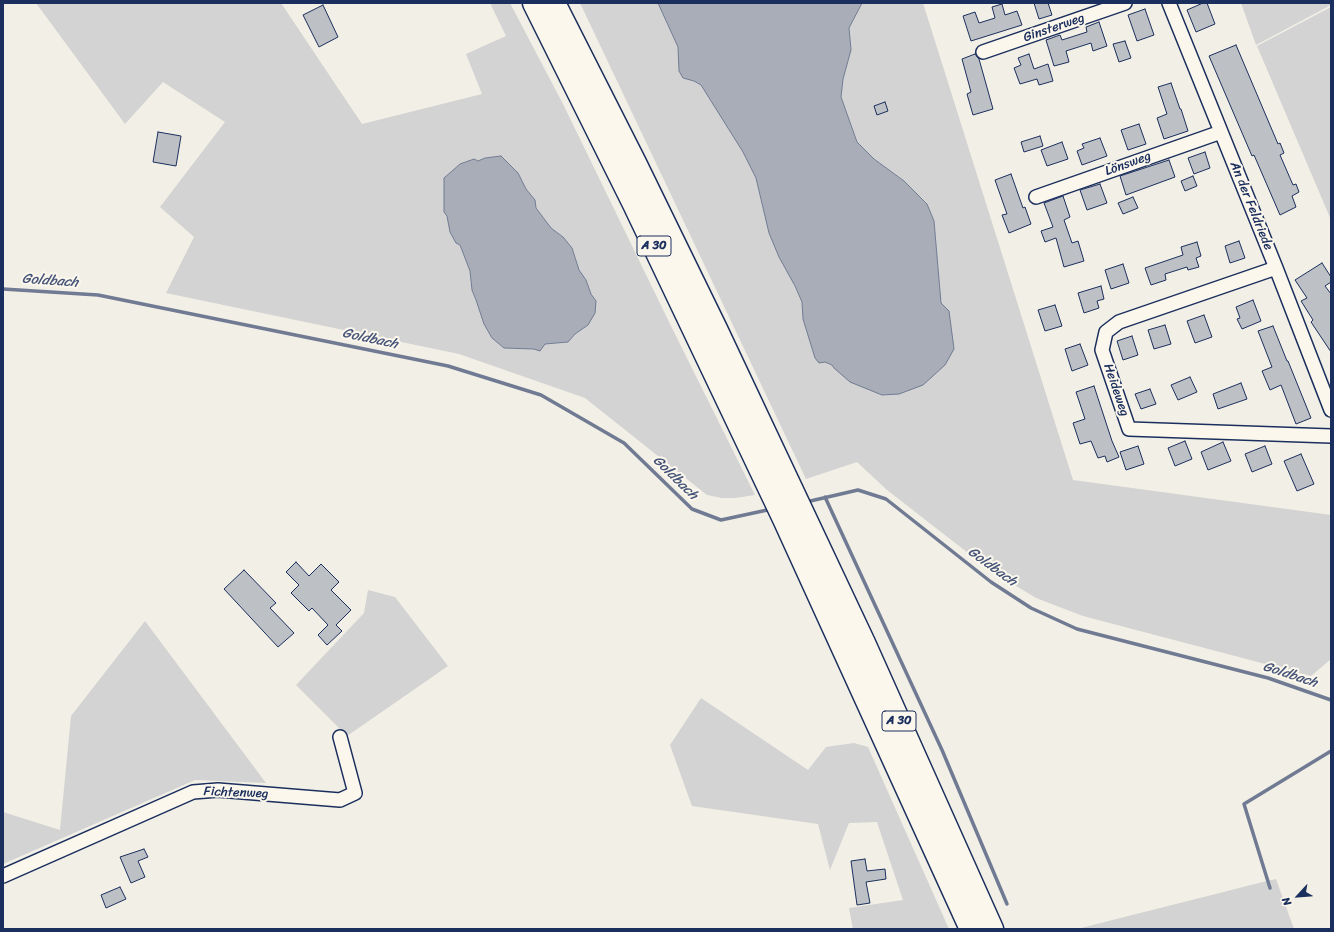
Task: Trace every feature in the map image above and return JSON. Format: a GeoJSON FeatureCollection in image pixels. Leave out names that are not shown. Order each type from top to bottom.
{"type":"FeatureCollection","features":[{"type":"Feature","properties":{"kind":"highway","name":"A 30"},"geometry":{"type":"LineString","coordinates":[[534,3],[634,204],[794,517],[971,929]]}},
{"type":"Feature","properties":{"kind":"highway","name":"A 30"},"geometry":{"type":"LineString","coordinates":[[554,3],[645,183],[716,329],[781,490]]}},
{"type":"Feature","properties":{"kind":"highway","name":"A 30"},"geometry":{"type":"LineString","coordinates":[[794,517],[864,642],[992,929]]}},
{"type":"Feature","properties":{"kind":"street","name":"Ginsterweg"},"geometry":{"type":"LineString","coordinates":[[983,52],[1125,3]]}},
{"type":"Feature","properties":{"kind":"street","name":"An der Feldriede"},"geometry":{"type":"LineString","coordinates":[[1169,3],[1276,268],[1331,410]]}},
{"type":"Feature","properties":{"kind":"street","name":"Lönsweg"},"geometry":{"type":"LineString","coordinates":[[1036,197],[1220,132]]}},
{"type":"Feature","properties":{"kind":"street","name":"Heideweg"},"geometry":{"type":"LineString","coordinates":[[1276,268],[1119,322],[1106,332],[1102,350],[1129,429],[1331,436]]}},
{"type":"Feature","properties":{"kind":"street","name":"Fichtenweg"},"geometry":{"type":"LineString","coordinates":[[3,876],[193,792],[218,790],[340,800],[355,793],[340,736]]}},
{"type":"Feature","properties":{"kind":"shaded area"},"geometry":{"type":"Polygon","coordinates":[[[36,3],[281,3],[362,124],[482,94],[466,54],[506,36],[490,3],[510,3],[563,104],[755,495],[722,498],[707,495],[585,398],[459,354],[166,293],[194,237],[160,207],[225,122],[163,82],[125,124],[36,3]],[[501,156],[485,158],[478,161],[474,159],[460,164],[444,178],[450,232],[460,245],[470,271],[472,290],[484,324],[492,338],[504,348],[534,349],[545,344],[568,342],[575,334],[588,325],[596,301],[591,294],[586,280],[579,270],[572,248],[563,237],[551,228],[536,208],[535,200],[526,189],[518,173],[501,156]]]}},
{"type":"Feature","properties":{"kind":"shaded area"},"geometry":{"type":"Polygon","coordinates":[[[580,3],[658,3],[678,47],[679,71],[683,78],[701,85],[743,152],[756,178],[769,233],[802,302],[803,319],[815,358],[832,365],[941,303],[934,221],[927,203],[904,181],[874,159],[857,142],[841,97],[843,79],[851,50],[849,28],[862,3],[923,3],[1073,480],[1331,515],[1331,659],[1311,676],[1083,616],[1036,598],[990,570],[887,490],[857,462],[806,479],[580,3]]]}},
{"type":"Feature","properties":{"kind":"shaded area"},"geometry":{"type":"Polygon","coordinates":[[[658,3],[862,3],[849,28],[851,50],[843,79],[841,97],[857,142],[874,159],[904,181],[927,204],[934,221],[941,303],[949,311],[954,349],[945,365],[923,385],[899,394],[882,395],[850,382],[832,365],[825,362],[819,363],[815,358],[803,319],[802,302],[779,257],[769,233],[756,178],[743,152],[701,85],[683,78],[679,71],[678,47],[658,3]]]}},
{"type":"Feature","properties":{"kind":"shaded area"},"geometry":{"type":"Polygon","coordinates":[[[1241,3],[1331,3],[1331,5],[1256,45],[1241,3]]]}},
{"type":"Feature","properties":{"kind":"shaded area"},"geometry":{"type":"Polygon","coordinates":[[[1331,7],[1331,220],[1257,46],[1331,7]]]}},
{"type":"Feature","properties":{"kind":"shaded area"},"geometry":{"type":"Polygon","coordinates":[[[501,156],[518,173],[526,189],[535,200],[536,208],[551,228],[563,237],[572,248],[579,270],[586,280],[591,294],[596,301],[595,313],[588,325],[575,334],[568,342],[545,344],[540,351],[534,349],[504,348],[492,338],[484,324],[472,290],[470,271],[460,245],[456,243],[450,232],[447,216],[444,212],[444,178],[460,164],[474,159],[478,161],[485,158],[501,156]]]}},
{"type":"Feature","properties":{"kind":"shaded area"},"geometry":{"type":"Polygon","coordinates":[[[368,590],[395,597],[448,666],[347,736],[296,685],[364,613],[368,590]]]}},
{"type":"Feature","properties":{"kind":"shaded area"},"geometry":{"type":"Polygon","coordinates":[[[145,621],[266,783],[195,780],[3,864],[3,812],[60,830],[71,716],[145,621]]]}},
{"type":"Feature","properties":{"kind":"shaded area"},"geometry":{"type":"Polygon","coordinates":[[[701,698],[808,770],[826,747],[854,743],[868,747],[949,929],[853,929],[849,908],[903,900],[877,822],[849,823],[830,870],[818,824],[692,806],[670,745],[701,698]]]}},
{"type":"Feature","properties":{"kind":"shaded area"},"geometry":{"type":"Polygon","coordinates":[[[1276,879],[1294,929],[1077,929],[1263,882],[1276,879]]]}},
{"type":"Feature","properties":{"kind":"building"},"geometry":{"type":"Polygon","coordinates":[[[1034,3],[1048,3],[1052,15],[1039,19],[1034,3]]]}},
{"type":"Feature","properties":{"kind":"building"},"geometry":{"type":"Polygon","coordinates":[[[1203,3],[1207,3],[1215,24],[1196,32],[1187,10],[1203,3]]]}},
{"type":"Feature","properties":{"kind":"building"},"geometry":{"type":"Polygon","coordinates":[[[1002,4],[1005,15],[1017,11],[1022,25],[971,41],[963,16],[975,12],[979,23],[995,18],[992,7],[1002,4]]]}},
{"type":"Feature","properties":{"kind":"building"},"geometry":{"type":"Polygon","coordinates":[[[323,5],[338,37],[319,47],[303,15],[323,5]]]}},
{"type":"Feature","properties":{"kind":"building"},"geometry":{"type":"Polygon","coordinates":[[[1145,9],[1154,35],[1137,41],[1128,15],[1145,9]]]}},
{"type":"Feature","properties":{"kind":"building"},"geometry":{"type":"Polygon","coordinates":[[[1099,22],[1107,46],[1093,51],[1091,43],[1066,51],[1069,62],[1054,66],[1046,40],[1060,35],[1062,40],[1087,32],[1086,27],[1099,22]]]}},
{"type":"Feature","properties":{"kind":"building"},"geometry":{"type":"Polygon","coordinates":[[[1125,41],[1131,58],[1119,62],[1113,44],[1125,41]]]}},
{"type":"Feature","properties":{"kind":"building"},"geometry":{"type":"Polygon","coordinates":[[[1236,45],[1278,144],[1280,143],[1284,153],[1280,155],[1293,185],[1296,184],[1299,192],[1292,196],[1296,207],[1280,215],[1254,155],[1252,156],[1209,56],[1236,45]]]}},
{"type":"Feature","properties":{"kind":"building"},"geometry":{"type":"Polygon","coordinates":[[[975,54],[979,59],[993,109],[973,115],[967,94],[971,92],[962,59],[975,54]]]}},
{"type":"Feature","properties":{"kind":"building"},"geometry":{"type":"Polygon","coordinates":[[[1029,54],[1034,69],[1048,64],[1053,81],[1039,85],[1037,79],[1020,84],[1014,68],[1021,65],[1018,58],[1029,54]]]}},
{"type":"Feature","properties":{"kind":"building"},"geometry":{"type":"Polygon","coordinates":[[[1171,83],[1188,131],[1164,139],[1157,118],[1167,114],[1158,87],[1171,83]]]}},
{"type":"Feature","properties":{"kind":"building"},"geometry":{"type":"Polygon","coordinates":[[[885,102],[888,111],[877,115],[874,106],[885,102]]]}},
{"type":"Feature","properties":{"kind":"building"},"geometry":{"type":"Polygon","coordinates":[[[1139,124],[1146,144],[1128,150],[1121,130],[1139,124]]]}},
{"type":"Feature","properties":{"kind":"building"},"geometry":{"type":"Polygon","coordinates":[[[158,132],[181,136],[176,166],[153,162],[158,132]]]}},
{"type":"Feature","properties":{"kind":"building"},"geometry":{"type":"Polygon","coordinates":[[[1040,136],[1043,146],[1024,152],[1021,142],[1040,136]]]}},
{"type":"Feature","properties":{"kind":"building"},"geometry":{"type":"Polygon","coordinates":[[[1100,138],[1107,156],[1082,165],[1077,151],[1084,148],[1082,144],[1100,138]]]}},
{"type":"Feature","properties":{"kind":"building"},"geometry":{"type":"Polygon","coordinates":[[[1062,142],[1068,159],[1047,166],[1041,150],[1062,142]]]}},
{"type":"Feature","properties":{"kind":"building"},"geometry":{"type":"Polygon","coordinates":[[[1205,152],[1210,168],[1194,174],[1188,158],[1205,152]]]}},
{"type":"Feature","properties":{"kind":"building"},"geometry":{"type":"Polygon","coordinates":[[[1169,160],[1175,177],[1126,195],[1120,176],[1169,160]]]}},
{"type":"Feature","properties":{"kind":"building"},"geometry":{"type":"Polygon","coordinates":[[[1011,174],[1023,208],[1025,207],[1031,224],[1009,233],[1002,215],[1007,214],[995,180],[1011,174]]]}},
{"type":"Feature","properties":{"kind":"building"},"geometry":{"type":"Polygon","coordinates":[[[1193,176],[1197,186],[1185,191],[1181,181],[1193,176]]]}},
{"type":"Feature","properties":{"kind":"building"},"geometry":{"type":"Polygon","coordinates":[[[1100,184],[1107,203],[1087,210],[1080,190],[1100,184]]]}},
{"type":"Feature","properties":{"kind":"building"},"geometry":{"type":"Polygon","coordinates":[[[1063,196],[1070,217],[1064,220],[1072,243],[1078,241],[1084,261],[1064,267],[1056,238],[1045,242],[1041,231],[1053,227],[1044,203],[1063,196]]]}},
{"type":"Feature","properties":{"kind":"building"},"geometry":{"type":"Polygon","coordinates":[[[1133,197],[1138,208],[1123,214],[1118,203],[1133,197]]]}},
{"type":"Feature","properties":{"kind":"building"},"geometry":{"type":"Polygon","coordinates":[[[1239,241],[1245,258],[1230,263],[1225,246],[1239,241]]]}},
{"type":"Feature","properties":{"kind":"building"},"geometry":{"type":"Polygon","coordinates":[[[1197,242],[1201,256],[1196,258],[1199,267],[1188,270],[1187,267],[1165,274],[1166,280],[1151,285],[1145,268],[1183,255],[1181,247],[1197,242]]]}},
{"type":"Feature","properties":{"kind":"building"},"geometry":{"type":"Polygon","coordinates":[[[1322,263],[1331,277],[1331,282],[1325,286],[1331,294],[1331,352],[1311,322],[1313,320],[1301,301],[1307,298],[1295,280],[1322,263]]]}},
{"type":"Feature","properties":{"kind":"building"},"geometry":{"type":"Polygon","coordinates":[[[1123,264],[1129,283],[1111,289],[1105,270],[1123,264]]]}},
{"type":"Feature","properties":{"kind":"building"},"geometry":{"type":"Polygon","coordinates":[[[1101,286],[1104,299],[1097,301],[1099,308],[1084,313],[1078,293],[1101,286]]]}},
{"type":"Feature","properties":{"kind":"building"},"geometry":{"type":"Polygon","coordinates":[[[1253,300],[1261,321],[1242,329],[1237,319],[1240,318],[1236,307],[1253,300]]]}},
{"type":"Feature","properties":{"kind":"building"},"geometry":{"type":"Polygon","coordinates":[[[1055,305],[1062,326],[1045,331],[1038,310],[1055,305]]]}},
{"type":"Feature","properties":{"kind":"building"},"geometry":{"type":"Polygon","coordinates":[[[1204,315],[1212,337],[1195,343],[1187,321],[1204,315]]]}},
{"type":"Feature","properties":{"kind":"building"},"geometry":{"type":"Polygon","coordinates":[[[1165,325],[1171,344],[1154,349],[1148,330],[1165,325]]]}},
{"type":"Feature","properties":{"kind":"building"},"geometry":{"type":"Polygon","coordinates":[[[1273,326],[1311,418],[1296,424],[1281,385],[1270,390],[1262,371],[1272,367],[1258,331],[1273,326]]]}},
{"type":"Feature","properties":{"kind":"building"},"geometry":{"type":"Polygon","coordinates":[[[1132,336],[1138,355],[1123,360],[1117,341],[1132,336]]]}},
{"type":"Feature","properties":{"kind":"building"},"geometry":{"type":"Polygon","coordinates":[[[1080,344],[1088,365],[1072,371],[1065,349],[1080,344]]]}},
{"type":"Feature","properties":{"kind":"building"},"geometry":{"type":"Polygon","coordinates":[[[1190,377],[1197,392],[1178,400],[1171,385],[1190,377]]]}},
{"type":"Feature","properties":{"kind":"building"},"geometry":{"type":"Polygon","coordinates":[[[1241,383],[1247,399],[1218,409],[1213,394],[1241,383]]]}},
{"type":"Feature","properties":{"kind":"building"},"geometry":{"type":"Polygon","coordinates":[[[1094,386],[1112,441],[1119,457],[1107,462],[1105,456],[1098,458],[1091,441],[1080,444],[1073,423],[1085,419],[1076,392],[1094,386]]]}},
{"type":"Feature","properties":{"kind":"building"},"geometry":{"type":"Polygon","coordinates":[[[1150,389],[1156,404],[1141,409],[1135,394],[1150,389]]]}},
{"type":"Feature","properties":{"kind":"building"},"geometry":{"type":"Polygon","coordinates":[[[1185,441],[1192,459],[1175,466],[1168,448],[1185,441]]]}},
{"type":"Feature","properties":{"kind":"building"},"geometry":{"type":"Polygon","coordinates":[[[1223,442],[1231,461],[1208,470],[1201,452],[1223,442]]]}},
{"type":"Feature","properties":{"kind":"building"},"geometry":{"type":"Polygon","coordinates":[[[1138,446],[1144,464],[1126,470],[1120,452],[1138,446]]]}},
{"type":"Feature","properties":{"kind":"building"},"geometry":{"type":"Polygon","coordinates":[[[1265,446],[1272,464],[1252,472],[1245,454],[1265,446]]]}},
{"type":"Feature","properties":{"kind":"building"},"geometry":{"type":"Polygon","coordinates":[[[1301,454],[1314,484],[1297,491],[1284,461],[1301,454]]]}},
{"type":"Feature","properties":{"kind":"building"},"geometry":{"type":"Polygon","coordinates":[[[296,562],[309,576],[321,564],[339,582],[331,590],[351,610],[336,625],[342,631],[327,645],[318,635],[328,625],[312,608],[309,611],[291,593],[299,585],[286,572],[296,562]]]}},
{"type":"Feature","properties":{"kind":"building"},"geometry":{"type":"Polygon","coordinates":[[[244,570],[276,603],[270,608],[294,633],[278,647],[224,589],[244,570]]]}},
{"type":"Feature","properties":{"kind":"building"},"geometry":{"type":"Polygon","coordinates":[[[144,849],[148,857],[138,861],[145,877],[131,883],[120,857],[144,849]]]}},
{"type":"Feature","properties":{"kind":"building"},"geometry":{"type":"Polygon","coordinates":[[[865,859],[867,871],[885,869],[886,879],[866,882],[870,903],[857,905],[851,861],[865,859]]]}},
{"type":"Feature","properties":{"kind":"building"},"geometry":{"type":"Polygon","coordinates":[[[120,887],[126,899],[106,908],[101,895],[120,887]]]}},
{"type":"Feature","properties":{"kind":"waterway","name":"Goldbach"},"geometry":{"type":"LineString","coordinates":[[3,289],[98,295],[448,366],[541,395],[624,443],[692,509],[721,520],[772,509]]}},
{"type":"Feature","properties":{"kind":"waterway","name":"Goldbach"},"geometry":{"type":"LineString","coordinates":[[806,502],[858,490],[886,499],[991,582],[1031,608],[1077,629],[1268,678],[1331,700]]}},
{"type":"Feature","properties":{"kind":"waterway"},"geometry":{"type":"LineString","coordinates":[[825,497],[942,750],[1007,904]]}},
{"type":"Feature","properties":{"kind":"waterway"},"geometry":{"type":"LineString","coordinates":[[1270,888],[1244,804],[1331,751]]}}]}
